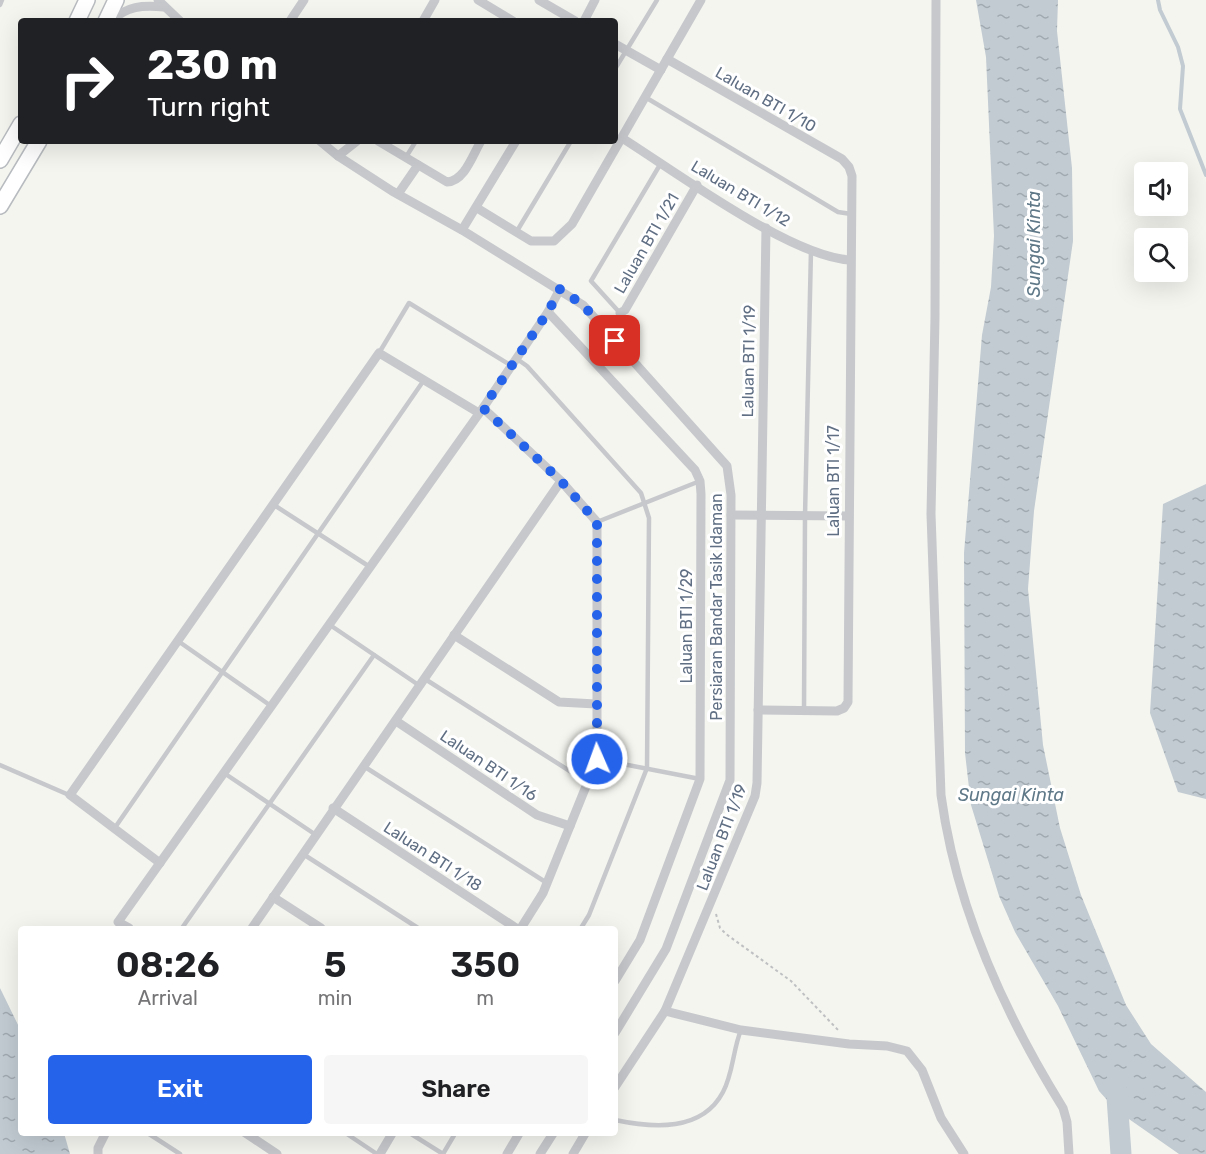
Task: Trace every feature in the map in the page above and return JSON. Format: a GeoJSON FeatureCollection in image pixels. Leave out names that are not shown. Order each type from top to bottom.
{"type":"FeatureCollection","features":[{"type":"Feature","properties":{"kind":"main road"},"geometry":{"type":"LineString","coordinates":[[78,18],[87,0]]}},
{"type":"Feature","properties":{"kind":"main road"},"geometry":{"type":"LineString","coordinates":[[107,18],[116,0]]}},
{"type":"Feature","properties":{"kind":"main road"},"geometry":{"type":"LineString","coordinates":[[0,160],[18,129]]}},
{"type":"Feature","properties":{"kind":"main road"},"geometry":{"type":"LineString","coordinates":[[0,206],[37,144]]}},
{"type":"Feature","properties":{"kind":"street"},"geometry":{"type":"LineString","coordinates":[[78,18],[81,0]]}},
{"type":"Feature","properties":{"kind":"street"},"geometry":{"type":"LineString","coordinates":[[292,18],[304,0]]}},
{"type":"Feature","properties":{"kind":"street"},"geometry":{"type":"LineString","coordinates":[[425,18],[435,0]]}},
{"type":"Feature","properties":{"kind":"street"},"geometry":{"type":"LineString","coordinates":[[478,0],[508,18]]}},
{"type":"Feature","properties":{"kind":"street"},"geometry":{"type":"LineString","coordinates":[[539,0],[570,18]]}},
{"type":"Feature","properties":{"kind":"street"},"geometry":{"type":"LineString","coordinates":[[586,18],[595,0]]}},
{"type":"Feature","properties":{"kind":"street"},"geometry":{"type":"LineString","coordinates":[[477,208],[531,241],[554,241],[572,224],[701,0]]}},
{"type":"Feature","properties":{"kind":"street"},"geometry":{"type":"LineString","coordinates":[[936,0],[935,317],[931,514],[941,795],[946,832],[979,945],[1001,992],[1063,1108],[1067,1122],[1070,1154]]}},
{"type":"Feature","properties":{"kind":"street"},"geometry":{"type":"LineString","coordinates":[[115,18],[130,8],[161,4],[177,18]]}},
{"type":"Feature","properties":{"kind":"street"},"geometry":{"type":"LineString","coordinates":[[618,46],[661,70]]}},
{"type":"Feature","properties":{"kind":"street","name":"Laluan BTI 1/10"},"geometry":{"type":"LineString","coordinates":[[667,59],[842,159],[849,167]]}},
{"type":"Feature","properties":{"kind":"street","name":"Laluan BTI 1/12"},"geometry":{"type":"LineString","coordinates":[[622,138],[766,228],[832,259],[850,260]]}},
{"type":"Feature","properties":{"kind":"street","name":"Persiaran Bandar Tasik Idaman"},"geometry":{"type":"LineString","coordinates":[[324,144],[338,156],[399,194],[560,289],[583,305],[727,466],[731,480],[730,780],[666,949],[618,1028]]}},
{"type":"Feature","properties":{"kind":"street"},"geometry":{"type":"LineString","coordinates":[[338,156],[353,144]]}},
{"type":"Feature","properties":{"kind":"street"},"geometry":{"type":"LineString","coordinates":[[383,144],[447,182],[454,182],[461,176],[479,144]]}},
{"type":"Feature","properties":{"kind":"street"},"geometry":{"type":"LineString","coordinates":[[462,230],[514,144]]}},
{"type":"Feature","properties":{"kind":"street"},"geometry":{"type":"LineString","coordinates":[[399,194],[418,165]]}},
{"type":"Feature","properties":{"kind":"street","name":"Laluan BTI 1/17"},"geometry":{"type":"LineString","coordinates":[[758,710],[837,711],[844,708],[848,702],[852,176],[849,167]]}},
{"type":"Feature","properties":{"kind":"street","name":"Laluan BTI 1/21"},"geometry":{"type":"LineString","coordinates":[[620,313],[625,310],[697,185]]}},
{"type":"Feature","properties":{"kind":"street","name":"Laluan BTI 1/19"},"geometry":{"type":"LineString","coordinates":[[618,1082],[665,1011],[710,908],[755,796],[758,783],[766,228]]}},
{"type":"Feature","properties":{"kind":"street"},"geometry":{"type":"LineString","coordinates":[[125,926],[118,922],[515,363],[560,289]]}},
{"type":"Feature","properties":{"kind":"street"},"geometry":{"type":"LineString","coordinates":[[548,312],[695,470],[700,482]]}},
{"type":"Feature","properties":{"kind":"street"},"geometry":{"type":"LineString","coordinates":[[160,863],[70,795],[379,353],[481,411],[561,481],[597,522],[597,759],[547,883],[519,926]]}},
{"type":"Feature","properties":{"kind":"street"},"geometry":{"type":"LineString","coordinates":[[253,926],[561,481]]}},
{"type":"Feature","properties":{"kind":"street","name":"Laluan BTI 1/29"},"geometry":{"type":"LineString","coordinates":[[618,976],[640,940],[700,779],[700,482]]}},
{"type":"Feature","properties":{"kind":"street"},"geometry":{"type":"LineString","coordinates":[[731,515],[848,516]]}},
{"type":"Feature","properties":{"kind":"street"},"geometry":{"type":"LineString","coordinates":[[454,635],[559,702],[596,704]]}},
{"type":"Feature","properties":{"kind":"street","name":"Laluan BTI 1/16"},"geometry":{"type":"LineString","coordinates":[[396,720],[537,815],[570,826]]}},
{"type":"Feature","properties":{"kind":"street","name":"Laluan BTI 1/18"},"geometry":{"type":"LineString","coordinates":[[333,808],[515,926]]}},
{"type":"Feature","properties":{"kind":"street"},"geometry":{"type":"LineString","coordinates":[[273,897],[318,926]]}},
{"type":"Feature","properties":{"kind":"street"},"geometry":{"type":"LineString","coordinates":[[665,1011],[741,1030],[841,1043],[887,1046],[912,1054],[922,1070],[941,1118],[964,1154]]}},
{"type":"Feature","properties":{"kind":"street"},"geometry":{"type":"LineString","coordinates":[[98,1154],[98,1148],[104,1136]]}},
{"type":"Feature","properties":{"kind":"street"},"geometry":{"type":"LineString","coordinates":[[250,1136],[277,1154]]}},
{"type":"Feature","properties":{"kind":"street"},"geometry":{"type":"LineString","coordinates":[[379,1154],[390,1136]]}},
{"type":"Feature","properties":{"kind":"street"},"geometry":{"type":"LineString","coordinates":[[507,1154],[518,1136]]}},
{"type":"Feature","properties":{"kind":"street"},"geometry":{"type":"LineString","coordinates":[[540,1154],[551,1136]]}},
{"type":"Feature","properties":{"kind":"street"},"geometry":{"type":"LineString","coordinates":[[573,1154],[584,1136]]}},
{"type":"Feature","properties":{"kind":"lane"},"geometry":{"type":"LineString","coordinates":[[0,4],[2,0]]}},
{"type":"Feature","properties":{"kind":"lane"},"geometry":{"type":"LineString","coordinates":[[618,64],[657,0]]}},
{"type":"Feature","properties":{"kind":"lane"},"geometry":{"type":"LineString","coordinates":[[645,97],[838,212],[851,214]]}},
{"type":"Feature","properties":{"kind":"lane"},"geometry":{"type":"LineString","coordinates":[[406,157],[414,144]]}},
{"type":"Feature","properties":{"kind":"lane"},"geometry":{"type":"LineString","coordinates":[[516,232],[569,144]]}},
{"type":"Feature","properties":{"kind":"lane"},"geometry":{"type":"LineString","coordinates":[[620,313],[591,281],[661,163]]}},
{"type":"Feature","properties":{"kind":"lane"},"geometry":{"type":"LineString","coordinates":[[804,710],[805,516],[811,250]]}},
{"type":"Feature","properties":{"kind":"lane"},"geometry":{"type":"LineString","coordinates":[[379,353],[409,303],[515,363],[527,366],[641,493],[645,503],[649,518],[647,768],[589,915],[582,926]]}},
{"type":"Feature","properties":{"kind":"lane"},"geometry":{"type":"LineString","coordinates":[[114,829],[424,380]]}},
{"type":"Feature","properties":{"kind":"lane"},"geometry":{"type":"LineString","coordinates":[[597,522],[700,482]]}},
{"type":"Feature","properties":{"kind":"lane"},"geometry":{"type":"LineString","coordinates":[[273,505],[370,567]]}},
{"type":"Feature","properties":{"kind":"lane"},"geometry":{"type":"LineString","coordinates":[[329,625],[374,655],[587,782]]}},
{"type":"Feature","properties":{"kind":"lane"},"geometry":{"type":"LineString","coordinates":[[178,641],[271,706]]}},
{"type":"Feature","properties":{"kind":"lane"},"geometry":{"type":"LineString","coordinates":[[183,926],[374,655]]}},
{"type":"Feature","properties":{"kind":"lane"},"geometry":{"type":"LineString","coordinates":[[597,759],[700,779]]}},
{"type":"Feature","properties":{"kind":"lane"},"geometry":{"type":"LineString","coordinates":[[0,765],[70,795]]}},
{"type":"Feature","properties":{"kind":"lane"},"geometry":{"type":"LineString","coordinates":[[364,766],[547,883]]}},
{"type":"Feature","properties":{"kind":"lane"},"geometry":{"type":"LineString","coordinates":[[224,773],[316,835]]}},
{"type":"Feature","properties":{"kind":"lane"},"geometry":{"type":"LineString","coordinates":[[303,854],[415,926]]}},
{"type":"Feature","properties":{"kind":"lane"},"geometry":{"type":"LineString","coordinates":[[618,1120],[674,1125],[688,1123],[707,1111],[724,1091],[741,1030]]}},
{"type":"Feature","properties":{"kind":"lane"},"geometry":{"type":"LineString","coordinates":[[152,1136],[180,1154]]}},
{"type":"Feature","properties":{"kind":"lane"},"geometry":{"type":"LineString","coordinates":[[350,1136],[379,1154]]}},
{"type":"Feature","properties":{"kind":"lane"},"geometry":{"type":"LineString","coordinates":[[414,1136],[443,1154],[454,1136]]}},
{"type":"Feature","properties":{"kind":"path"},"geometry":{"type":"LineString","coordinates":[[710,908],[726,934],[791,981],[812,1001],[841,1034],[841,1043]]}},
{"type":"Feature","properties":{"kind":"water","name":"Sungai Kinta"},"geometry":{"type":"Polygon","coordinates":[[[976,0],[1058,0],[1057,31],[1072,168],[1073,241],[1034,511],[1028,589],[1043,745],[1060,828],[1081,895],[1126,1005],[1151,1044],[1206,1092],[1206,1154],[1179,1154],[1116,1110],[1099,1091],[1058,1006],[1015,932],[999,896],[971,805],[965,753],[964,553],[982,335],[991,287],[994,236],[986,57],[976,0]]]}},
{"type":"Feature","properties":{"kind":"water"},"geometry":{"type":"Polygon","coordinates":[[[1206,484],[1206,799],[1178,792],[1150,713],[1163,504],[1206,484]]]}},
{"type":"Feature","properties":{"kind":"water"},"geometry":{"type":"Polygon","coordinates":[[[0,988],[18,1025],[18,1136],[65,1136],[70,1154],[0,1154],[0,988]]]}},
{"type":"Feature","properties":{"kind":"waterway"},"geometry":{"type":"LineString","coordinates":[[1158,0],[1160,10],[1178,47],[1183,66],[1180,109],[1206,175]]}},
{"type":"Feature","properties":{"kind":"waterway"},"geometry":{"type":"LineString","coordinates":[[1116,1083],[1121,1154]]}},
{"type":"Feature","properties":{"kind":"route"},"geometry":{"type":"LineString","coordinates":[[597,759],[595,575],[597,522],[561,481],[516,436],[483,408],[548,312],[560,289],[583,305],[615,341]]}}]}
